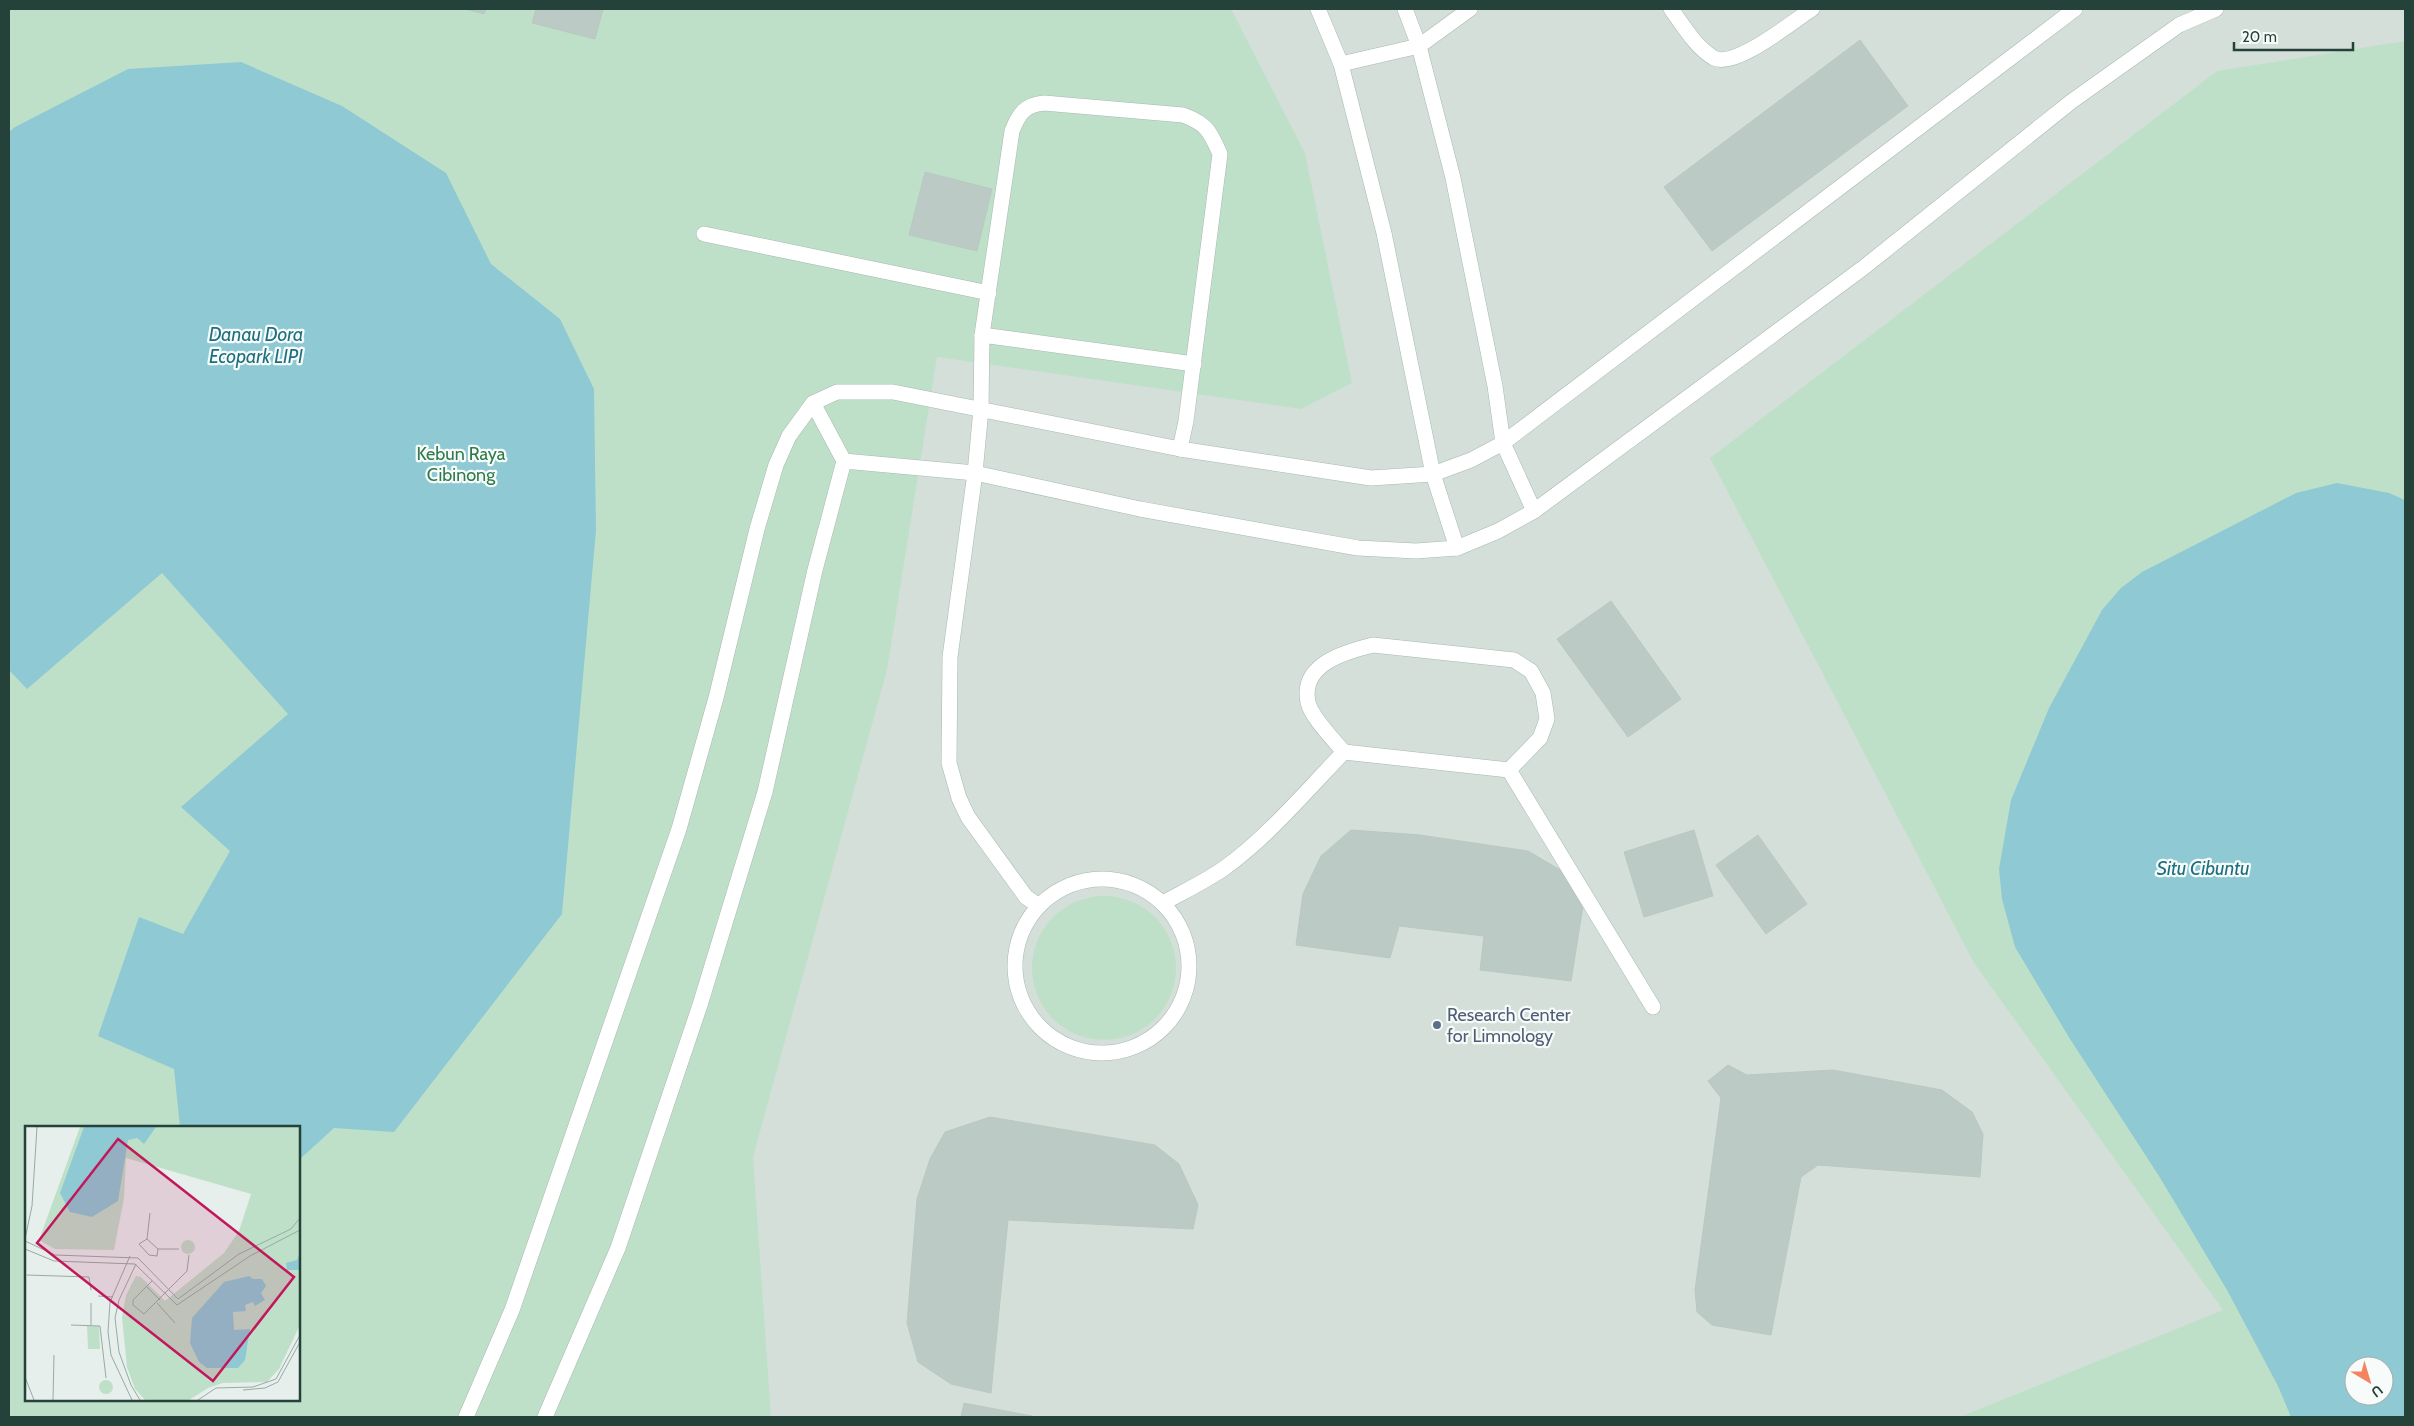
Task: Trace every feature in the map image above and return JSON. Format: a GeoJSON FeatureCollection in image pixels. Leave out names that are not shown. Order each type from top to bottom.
{"type":"FeatureCollection","features":[{"type":"Feature","properties":{"kind":"lane"},"geometry":{"type":"LineString","coordinates":[[1318,9],[1341,64],[1384,233],[1433,474],[1457,548]]}},
{"type":"Feature","properties":{"kind":"lane"},"geometry":{"type":"LineString","coordinates":[[1405,9],[1419,46],[1453,178],[1495,386],[1503,443],[1534,511]]}},
{"type":"Feature","properties":{"kind":"lane"},"geometry":{"type":"LineString","coordinates":[[1341,64],[1419,46],[1470,9]]}},
{"type":"Feature","properties":{"kind":"lane"},"geometry":{"type":"LineString","coordinates":[[1671,9],[1699,45],[1714,58],[1723,61],[1741,56],[1812,9]]}},
{"type":"Feature","properties":{"kind":"lane"},"geometry":{"type":"LineString","coordinates":[[466,1417],[512,1310],[678,829],[716,698],[757,529],[776,465],[789,436],[813,403],[837,392],[893,392],[1180,449],[1371,478],[1433,474],[1471,460],[1503,443],[2075,9]]}},
{"type":"Feature","properties":{"kind":"lane"},"geometry":{"type":"LineString","coordinates":[[844,461],[974,473],[1140,509],[1358,548],[1416,551],[1457,548],[1498,531],[1534,511],[1863,268],[2072,101],[2179,25],[2216,9]]}},
{"type":"Feature","properties":{"kind":"lane"},"geometry":{"type":"LineString","coordinates":[[1039,906],[1026,897],[968,817],[959,798],[949,763],[950,658],[981,409],[982,335],[1012,131],[1018,115],[1030,105],[1044,103],[1183,115],[1200,121],[1210,132],[1220,154],[1194,364],[1180,449]]}},
{"type":"Feature","properties":{"kind":"lane"},"geometry":{"type":"LineString","coordinates":[[704,234],[989,293]]}},
{"type":"Feature","properties":{"kind":"lane"},"geometry":{"type":"LineString","coordinates":[[982,335],[1194,364]]}},
{"type":"Feature","properties":{"kind":"lane"},"geometry":{"type":"LineString","coordinates":[[545,1417],[618,1248],[700,1006],[765,792],[815,570],[844,461],[813,403]]}},
{"type":"Feature","properties":{"kind":"lane"},"geometry":{"type":"LineString","coordinates":[[1373,645],[1514,660],[1531,671],[1543,693],[1547,718],[1540,738],[1509,770],[1344,752],[1318,721],[1308,703],[1307,685],[1313,672],[1329,661],[1352,651],[1373,645]]}},
{"type":"Feature","properties":{"kind":"lane"},"geometry":{"type":"LineString","coordinates":[[1163,903],[1224,868],[1284,815],[1344,752]]}},
{"type":"Feature","properties":{"kind":"lane"},"geometry":{"type":"LineString","coordinates":[[1509,770],[1653,1007]]}},
{"type":"Feature","properties":{"kind":"lane"},"geometry":{"type":"LineString","coordinates":[[1100,879],[1134,884],[1163,903],[1175,917],[1184,935],[1189,954],[1190,973],[1186,993],[1178,1011],[1150,1039],[1133,1048],[1104,1054],[1075,1050],[1057,1042],[1041,1030],[1029,1015],[1020,997],[1015,979],[1015,959],[1023,931],[1039,906],[1067,887],[1100,879]]}},
{"type":"Feature","properties":{"kind":"shaded area"},"geometry":{"type":"Polygon","coordinates":[[[9,9],[2405,9],[2405,1417],[9,1417],[9,9]]]}},
{"type":"Feature","properties":{"kind":"green space","name":"Kebun Raya Cibinong"},"geometry":{"type":"Polygon","coordinates":[[[9,9],[1231,9],[1305,153],[1352,383],[1301,409],[937,357],[887,670],[753,1157],[771,1417],[9,1417],[9,9]]]}},
{"type":"Feature","properties":{"kind":"green space"},"geometry":{"type":"Polygon","coordinates":[[[2405,41],[2405,1417],[1960,1417],[2223,1310],[1974,963],[1710,458],[2217,71],[2405,41]]]}},
{"type":"Feature","properties":{"kind":"green space"},"geometry":{"type":"Polygon","coordinates":[[[1104,896],[1132,901],[1155,917],[1171,940],[1176,968],[1171,996],[1155,1019],[1132,1035],[1104,1040],[1076,1035],[1053,1019],[1037,996],[1032,968],[1037,940],[1053,917],[1076,901],[1104,896]]]}},
{"type":"Feature","properties":{"kind":"water","name":"Danau Dora Ecopark LIPI"},"geometry":{"type":"Polygon","coordinates":[[[241,62],[342,106],[446,173],[491,264],[560,319],[594,389],[596,530],[562,914],[394,1132],[334,1128],[300,1159],[300,1126],[180,1126],[174,1069],[98,1036],[139,917],[183,934],[230,851],[181,807],[288,714],[162,573],[27,689],[9,670],[9,132],[15,127],[128,69],[241,62]]]}},
{"type":"Feature","properties":{"kind":"water","name":"Situ Cibuntu"},"geometry":{"type":"Polygon","coordinates":[[[2337,483],[2389,493],[2405,500],[2405,1417],[2291,1417],[2278,1386],[2227,1290],[2159,1176],[2070,1039],[2015,947],[2002,899],[1999,869],[2011,800],[2049,708],[2102,610],[2121,588],[2142,572],[2296,493],[2337,483]]]}},
{"type":"Feature","properties":{"kind":"building"},"geometry":{"type":"Polygon","coordinates":[[[465,9],[486,9],[484,14],[465,9]]]}},
{"type":"Feature","properties":{"kind":"building"},"geometry":{"type":"Polygon","coordinates":[[[536,9],[603,9],[595,39],[532,23],[536,9]]]}},
{"type":"Feature","properties":{"kind":"building"},"geometry":{"type":"Polygon","coordinates":[[[1860,40],[1908,106],[1712,251],[1664,187],[1860,40]]]}},
{"type":"Feature","properties":{"kind":"building"},"geometry":{"type":"Polygon","coordinates":[[[925,172],[992,189],[977,251],[909,235],[925,172]]]}},
{"type":"Feature","properties":{"kind":"building"},"geometry":{"type":"Polygon","coordinates":[[[1611,601],[1681,699],[1628,737],[1557,639],[1611,601]]]}},
{"type":"Feature","properties":{"kind":"building"},"geometry":{"type":"Polygon","coordinates":[[[1351,830],[1420,835],[1528,851],[1562,871],[1583,906],[1571,981],[1480,970],[1484,936],[1399,926],[1390,958],[1296,945],[1303,894],[1321,856],[1351,830]]]}},
{"type":"Feature","properties":{"kind":"building"},"geometry":{"type":"Polygon","coordinates":[[[1694,830],[1713,896],[1644,917],[1624,852],[1694,830]]]}},
{"type":"Feature","properties":{"kind":"building"},"geometry":{"type":"Polygon","coordinates":[[[1758,835],[1807,904],[1766,934],[1716,865],[1758,835]]]}},
{"type":"Feature","properties":{"kind":"building"},"geometry":{"type":"Polygon","coordinates":[[[1728,1065],[1747,1075],[1833,1070],[1942,1090],[1972,1112],[1983,1134],[1980,1177],[1818,1165],[1801,1177],[1771,1335],[1712,1325],[1697,1312],[1695,1290],[1721,1098],[1708,1081],[1728,1065]]]}},
{"type":"Feature","properties":{"kind":"building"},"geometry":{"type":"Polygon","coordinates":[[[990,1117],[1155,1145],[1179,1164],[1198,1205],[1193,1229],[1008,1220],[991,1393],[951,1384],[918,1362],[907,1323],[917,1199],[930,1159],[945,1132],[990,1117]]]}},
{"type":"Feature","properties":{"kind":"building"},"geometry":{"type":"Polygon","coordinates":[[[964,1403],[1032,1416],[1032,1417],[961,1417],[964,1403]]]}},
{"type":"Feature","properties":{"kind":"place","name":"Research Center for Limnology"},"geometry":{"type":"Point","coordinates":[1437,1025]}}]}
